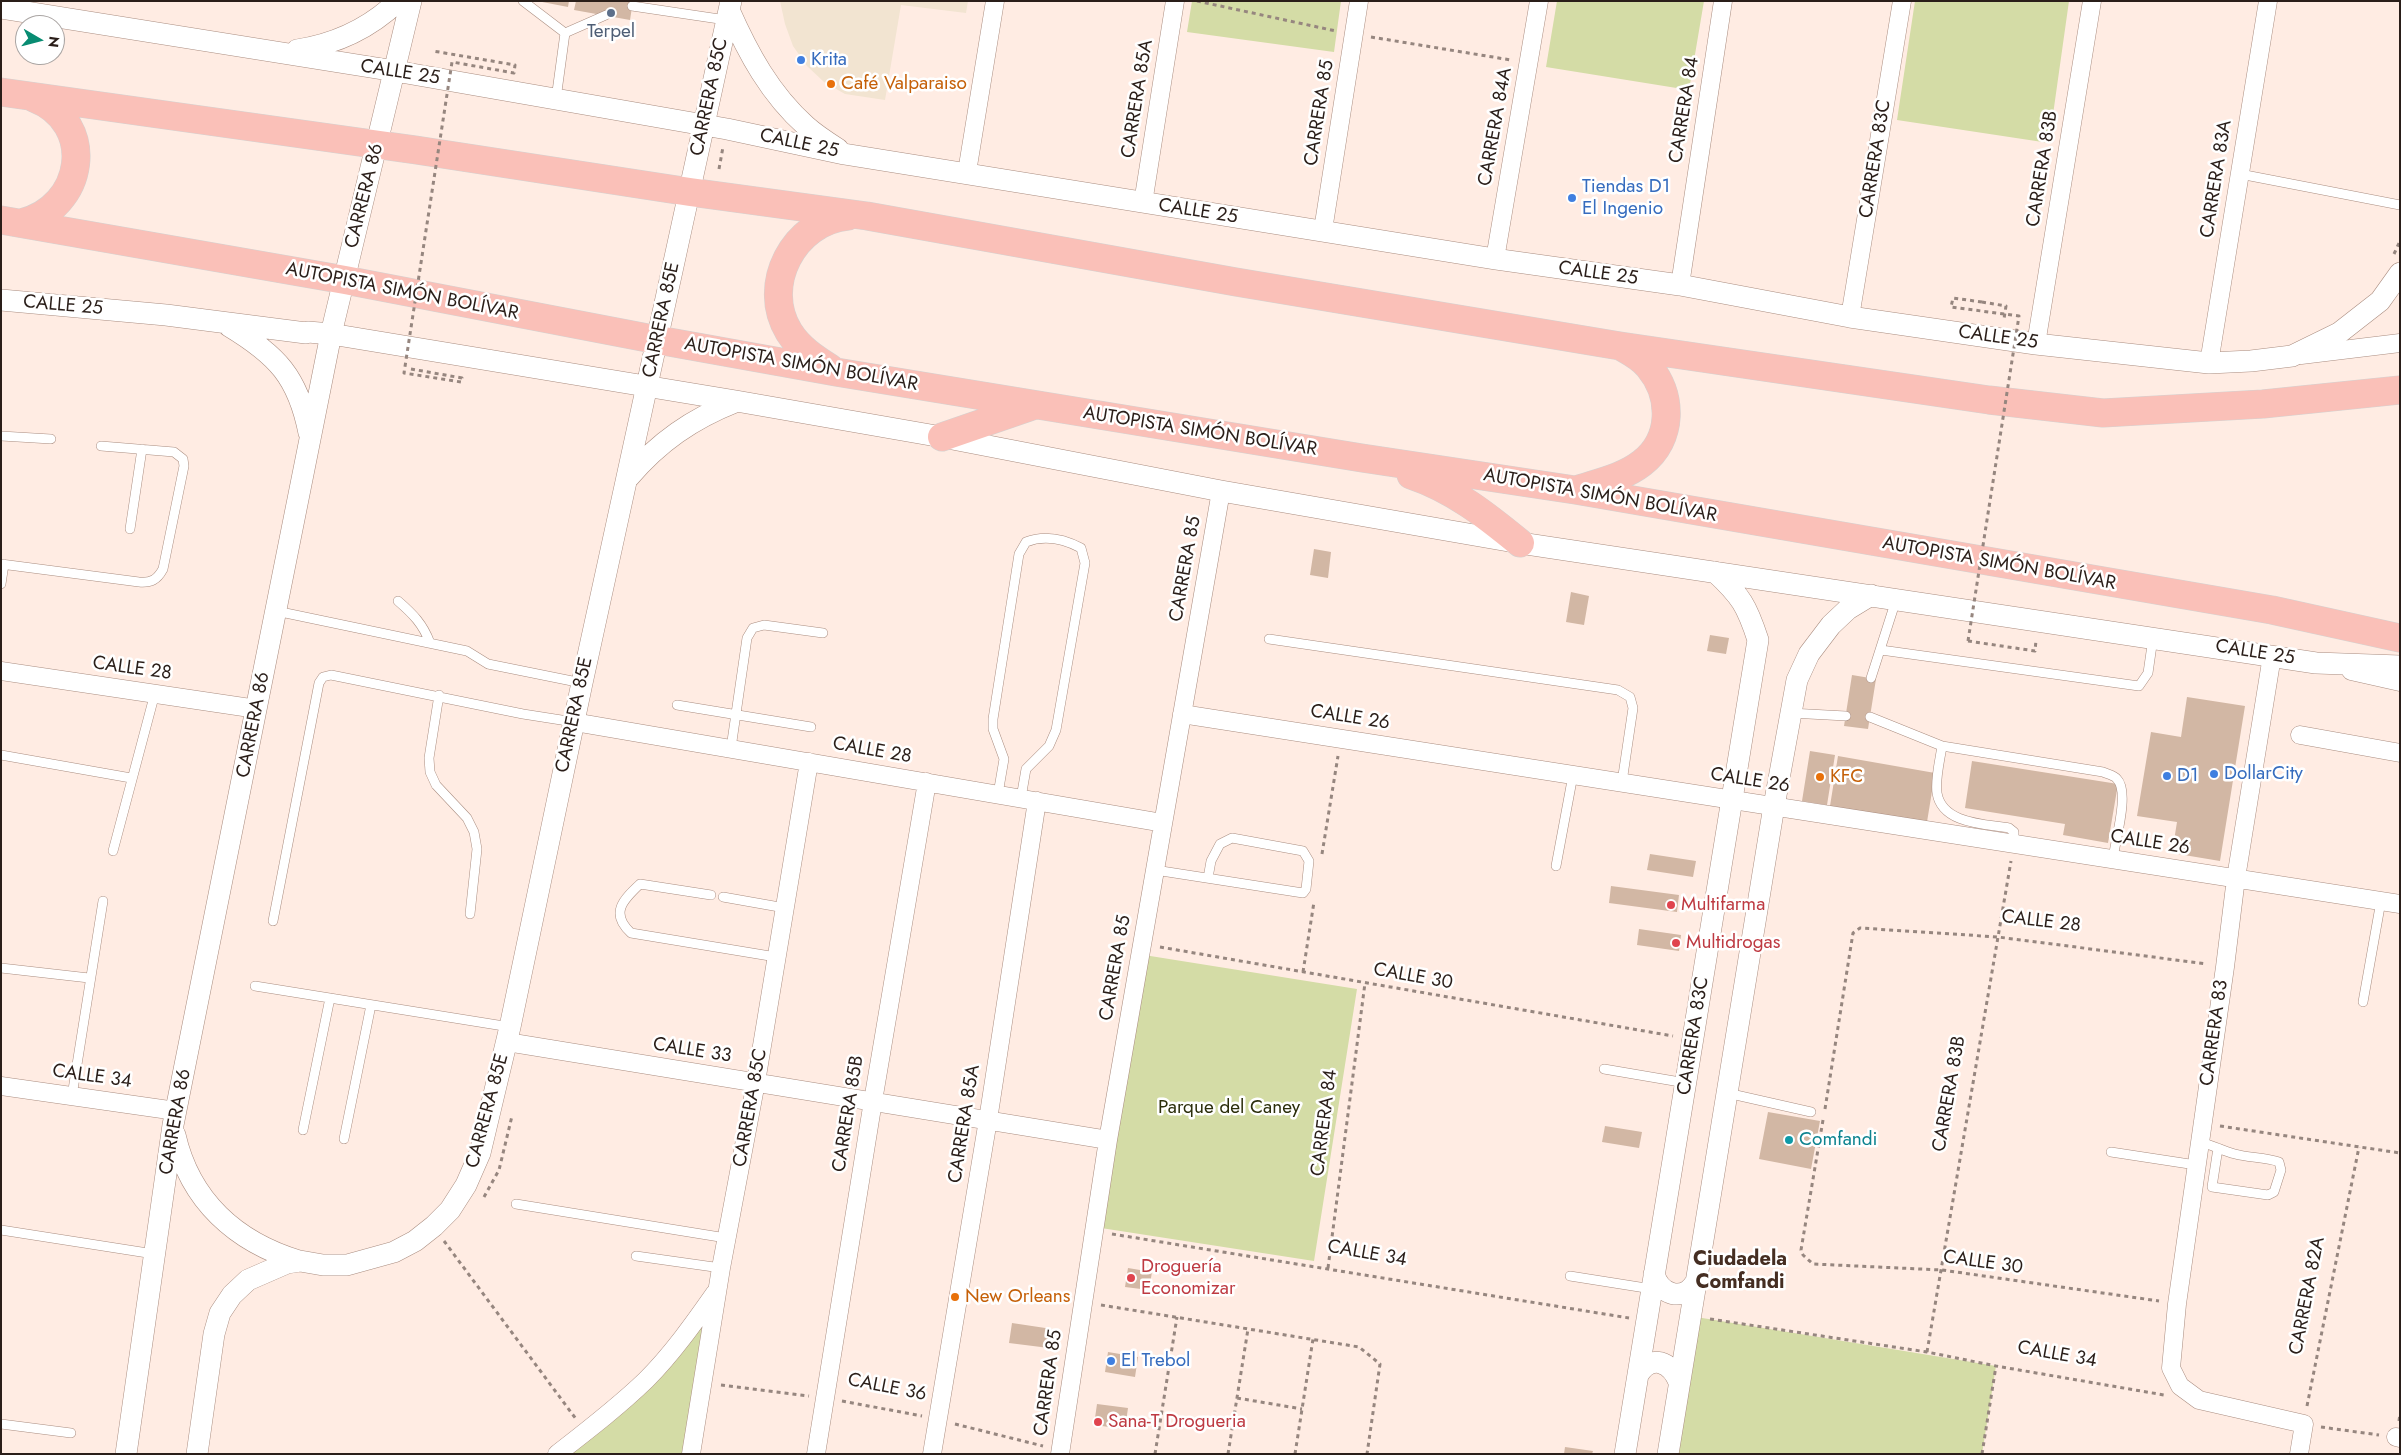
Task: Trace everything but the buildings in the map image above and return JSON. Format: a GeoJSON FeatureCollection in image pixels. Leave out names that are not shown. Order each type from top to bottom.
{"type":"FeatureCollection","features":[{"type":"Feature","properties":{"kind":"highway"},"geometry":{"type":"LineString","coordinates":[[14,94],[867,216],[1236,282],[1620,346],[1989,400],[2102,413],[2263,404],[2400,390]]}},
{"type":"Feature","properties":{"kind":"highway"},"geometry":{"type":"LineString","coordinates":[[11,222],[45,214],[62,200],[72,182],[76,163],[75,143],[66,124],[53,109],[14,94]]}},
{"type":"Feature","properties":{"kind":"highway"},"geometry":{"type":"LineString","coordinates":[[836,372],[806,352],[789,331],[783,320],[779,296],[782,271],[792,249],[809,231],[837,218],[867,216]]}},
{"type":"Feature","properties":{"kind":"highway","name":"AUTOPISTA SIMÓN BOLÍVAR"},"geometry":{"type":"LineString","coordinates":[[11,222],[345,280],[836,372],[1362,458],[1575,490],[2272,610],[2400,638]]}},
{"type":"Feature","properties":{"kind":"highway"},"geometry":{"type":"LineString","coordinates":[[1575,490],[1626,473],[1652,454],[1662,436],[1667,415],[1660,383],[1648,366],[1620,346]]}},
{"type":"Feature","properties":{"kind":"highway"},"geometry":{"type":"LineString","coordinates":[[942,437],[1034,405]]}},
{"type":"Feature","properties":{"kind":"highway"},"geometry":{"type":"LineString","coordinates":[[1362,458],[1428,481],[1462,499],[1520,543]]}},
{"type":"Feature","properties":{"kind":"street"},"geometry":{"type":"LineString","coordinates":[[276,52],[318,47],[338,40],[374,22],[398,1]]}},
{"type":"Feature","properties":{"kind":"street","name":"CARRERA 86"},"geometry":{"type":"LineString","coordinates":[[126,1454],[175,1118],[331,334],[378,146],[411,1]]}},
{"type":"Feature","properties":{"kind":"street"},"geometry":{"type":"LineString","coordinates":[[966,172],[995,1]]}},
{"type":"Feature","properties":{"kind":"street","name":"CARRERA 85A"},"geometry":{"type":"LineString","coordinates":[[1143,203],[1175,1]]}},
{"type":"Feature","properties":{"kind":"street","name":"CARRERA 85"},"geometry":{"type":"LineString","coordinates":[[1323,230],[1358,1]]}},
{"type":"Feature","properties":{"kind":"street","name":"CARRERA 84A"},"geometry":{"type":"LineString","coordinates":[[1495,259],[1539,1]]}},
{"type":"Feature","properties":{"kind":"street","name":"CARRERA 84"},"geometry":{"type":"LineString","coordinates":[[1680,285],[1723,1]]}},
{"type":"Feature","properties":{"kind":"street","name":"CARRERA 83C"},"geometry":{"type":"LineString","coordinates":[[1850,317],[1902,1]]}},
{"type":"Feature","properties":{"kind":"street","name":"CARRERA 83B"},"geometry":{"type":"LineString","coordinates":[[2038,335],[2092,1]]}},
{"type":"Feature","properties":{"kind":"street","name":"CARRERA 83A"},"geometry":{"type":"LineString","coordinates":[[2209,363],[2268,1]]}},
{"type":"Feature","properties":{"kind":"street","name":"CALLE 25"},"geometry":{"type":"LineString","coordinates":[[1,8],[395,71],[704,125],[844,154],[966,172],[1143,203],[1323,230],[1495,259],[1680,285],[1850,317],[2038,335],[2209,363],[2250,361],[2400,343]]}},
{"type":"Feature","properties":{"kind":"street"},"geometry":{"type":"LineString","coordinates":[[729,11],[748,53],[774,92],[806,126],[844,154]]}},
{"type":"Feature","properties":{"kind":"street","name":"CARRERA 85C"},"geometry":{"type":"LineString","coordinates":[[690,192],[729,11]]}},
{"type":"Feature","properties":{"kind":"street","name":"CARRERA 85E"},"geometry":{"type":"LineString","coordinates":[[444,1234],[450,1210],[466,1186],[480,1153],[508,1034],[582,683],[690,192]]}},
{"type":"Feature","properties":{"kind":"street"},"geometry":{"type":"LineString","coordinates":[[2292,356],[2339,333],[2380,301],[2396,265]]}},
{"type":"Feature","properties":{"kind":"street","name":"CALLE 25"},"geometry":{"type":"LineString","coordinates":[[1,300],[222,322],[306,333],[331,334],[942,437],[1221,491],[1520,543],[2153,637],[2316,663],[2400,682]]}},
{"type":"Feature","properties":{"kind":"street"},"geometry":{"type":"LineString","coordinates":[[222,322],[260,344],[287,374],[297,392],[305,414],[310,438]]}},
{"type":"Feature","properties":{"kind":"street"},"geometry":{"type":"LineString","coordinates":[[628,477],[662,442],[685,425],[736,401]]}},
{"type":"Feature","properties":{"kind":"street","name":"CARRERA 85"},"geometry":{"type":"LineString","coordinates":[[1061,1452],[1108,1140],[1221,491]]}},
{"type":"Feature","properties":{"kind":"street","name":"CARRERA 83C"},"geometry":{"type":"LineString","coordinates":[[1625,1454],[1758,640],[1750,616],[1738,593],[1715,572]]}},
{"type":"Feature","properties":{"kind":"street"},"geometry":{"type":"LineString","coordinates":[[1668,1454],[1774,806],[1797,680],[1809,654],[1831,625],[1848,609],[1871,595]]}},
{"type":"Feature","properties":{"kind":"street","name":"CARRERA 83"},"geometry":{"type":"LineString","coordinates":[[2199,1400],[2180,1386],[2171,1368],[2177,1304],[2236,878],[2272,656]]}},
{"type":"Feature","properties":{"kind":"street","name":"CALLE 25"},"geometry":{"type":"LineString","coordinates":[[2316,663],[2400,666]]}},
{"type":"Feature","properties":{"kind":"street","name":"CALLE 28"},"geometry":{"type":"LineString","coordinates":[[1,671],[257,709]]}},
{"type":"Feature","properties":{"kind":"street","name":"CALLE 26"},"geometry":{"type":"LineString","coordinates":[[1182,714],[2014,844],[2395,900]]}},
{"type":"Feature","properties":{"kind":"street","name":"CALLE 28"},"geometry":{"type":"LineString","coordinates":[[574,722],[1163,823]]}},
{"type":"Feature","properties":{"kind":"street"},"geometry":{"type":"LineString","coordinates":[[2300,735],[2400,753]]}},
{"type":"Feature","properties":{"kind":"street","name":"CARRERA 85C"},"geometry":{"type":"LineString","coordinates":[[691,1454],[726,1238],[756,1082],[809,762]]}},
{"type":"Feature","properties":{"kind":"street","name":"CARRERA 85B"},"geometry":{"type":"LineString","coordinates":[[816,1454],[872,1102],[927,782]]}},
{"type":"Feature","properties":{"kind":"street","name":"CARRERA 85A"},"geometry":{"type":"LineString","coordinates":[[932,1454],[988,1120],[1029,800]]}},
{"type":"Feature","properties":{"kind":"street","name":"CALLE 33"},"geometry":{"type":"LineString","coordinates":[[508,1034],[756,1082],[1108,1140]]}},
{"type":"Feature","properties":{"kind":"street","name":"CALLE 34"},"geometry":{"type":"LineString","coordinates":[[1,1086],[72,1096],[175,1118]]}},
{"type":"Feature","properties":{"kind":"street"},"geometry":{"type":"LineString","coordinates":[[175,1118],[178,1149],[200,1194],[215,1213],[233,1230],[276,1254],[324,1265],[348,1265],[371,1260],[394,1252],[415,1241],[444,1234]]}},
{"type":"Feature","properties":{"kind":"street"},"geometry":{"type":"LineString","coordinates":[[197,1454],[214,1334],[220,1313],[232,1295],[248,1280],[267,1270],[300,1261]]}},
{"type":"Feature","properties":{"kind":"street"},"geometry":{"type":"LineString","coordinates":[[1654,1282],[1672,1294],[1686,1293],[1695,1283]]}},
{"type":"Feature","properties":{"kind":"street"},"geometry":{"type":"LineString","coordinates":[[557,1454],[647,1379],[681,1340],[717,1291]]}},
{"type":"Feature","properties":{"kind":"street"},"geometry":{"type":"LineString","coordinates":[[1638,1375],[1645,1366],[1661,1363],[1670,1367],[1679,1382]]}},
{"type":"Feature","properties":{"kind":"street"},"geometry":{"type":"LineString","coordinates":[[2199,1400],[2304,1424],[2299,1454]]}},
{"type":"Feature","properties":{"kind":"lane"},"geometry":{"type":"LineString","coordinates":[[524,1],[565,32]]}},
{"type":"Feature","properties":{"kind":"lane"},"geometry":{"type":"LineString","coordinates":[[632,6],[729,11]]}},
{"type":"Feature","properties":{"kind":"lane"},"geometry":{"type":"LineString","coordinates":[[565,32],[606,16]]}},
{"type":"Feature","properties":{"kind":"lane"},"geometry":{"type":"LineString","coordinates":[[556,99],[565,32]]}},
{"type":"Feature","properties":{"kind":"lane"},"geometry":{"type":"LineString","coordinates":[[2240,174],[2400,205]]}},
{"type":"Feature","properties":{"kind":"lane"},"geometry":{"type":"LineString","coordinates":[[1,436],[51,440]]}},
{"type":"Feature","properties":{"kind":"lane"},"geometry":{"type":"LineString","coordinates":[[1,584],[3,564],[139,582],[147,582],[159,576],[163,569],[184,466],[183,459],[174,452],[101,446]]}},
{"type":"Feature","properties":{"kind":"lane"},"geometry":{"type":"LineString","coordinates":[[130,529],[142,449]]}},
{"type":"Feature","properties":{"kind":"lane"},"geometry":{"type":"LineString","coordinates":[[998,794],[1004,759],[993,729],[993,719],[1019,554],[1026,542],[1038,537],[1069,542],[1081,548],[1085,563],[1056,730],[1049,746],[1026,769],[1029,800]]}},
{"type":"Feature","properties":{"kind":"lane"},"geometry":{"type":"LineString","coordinates":[[1872,678],[1897,598]]}},
{"type":"Feature","properties":{"kind":"lane"},"geometry":{"type":"LineString","coordinates":[[398,601],[416,616],[424,628],[430,643]]}},
{"type":"Feature","properties":{"kind":"lane"},"geometry":{"type":"LineString","coordinates":[[276,611],[467,651],[488,664],[582,683]]}},
{"type":"Feature","properties":{"kind":"lane"},"geometry":{"type":"LineString","coordinates":[[731,748],[748,638],[753,628],[764,625],[823,633]]}},
{"type":"Feature","properties":{"kind":"lane"},"geometry":{"type":"LineString","coordinates":[[1881,650],[2139,686],[2148,673],[2153,637]]}},
{"type":"Feature","properties":{"kind":"lane"},"geometry":{"type":"LineString","coordinates":[[1269,639],[1618,690],[1630,697],[1633,708],[1622,782]]}},
{"type":"Feature","properties":{"kind":"lane"},"geometry":{"type":"LineString","coordinates":[[274,921],[319,683],[323,677],[331,675],[440,695],[523,714],[574,722]]}},
{"type":"Feature","properties":{"kind":"lane"},"geometry":{"type":"LineString","coordinates":[[112,851],[155,693]]}},
{"type":"Feature","properties":{"kind":"lane"},"geometry":{"type":"LineString","coordinates":[[440,695],[429,758],[430,772],[436,785],[467,818],[474,832],[477,849],[470,914]]}},
{"type":"Feature","properties":{"kind":"lane"},"geometry":{"type":"LineString","coordinates":[[677,705],[811,727]]}},
{"type":"Feature","properties":{"kind":"lane"},"geometry":{"type":"LineString","coordinates":[[1790,713],[1846,716]]}},
{"type":"Feature","properties":{"kind":"lane"},"geometry":{"type":"LineString","coordinates":[[1870,716],[1942,746],[2103,772],[2117,778],[2122,786],[2123,802],[2113,859]]}},
{"type":"Feature","properties":{"kind":"lane"},"geometry":{"type":"LineString","coordinates":[[1942,746],[1937,792],[1941,805],[1962,820],[2009,828],[2014,832],[2014,844]]}},
{"type":"Feature","properties":{"kind":"lane"},"geometry":{"type":"LineString","coordinates":[[1,755],[131,778]]}},
{"type":"Feature","properties":{"kind":"lane"},"geometry":{"type":"LineString","coordinates":[[1556,866],[1573,775]]}},
{"type":"Feature","properties":{"kind":"lane"},"geometry":{"type":"LineString","coordinates":[[1155,870],[1303,893],[1306,889],[1310,860],[1303,851],[1232,838],[1220,844],[1211,861],[1208,878]]}},
{"type":"Feature","properties":{"kind":"lane"},"geometry":{"type":"LineString","coordinates":[[711,895],[640,884],[624,899],[621,906],[621,921],[631,933],[776,956]]}},
{"type":"Feature","properties":{"kind":"lane"},"geometry":{"type":"LineString","coordinates":[[723,897],[785,908]]}},
{"type":"Feature","properties":{"kind":"lane"},"geometry":{"type":"LineString","coordinates":[[2363,1002],[2395,900]]}},
{"type":"Feature","properties":{"kind":"lane"},"geometry":{"type":"LineString","coordinates":[[72,1096],[89,978],[103,901]]}},
{"type":"Feature","properties":{"kind":"lane"},"geometry":{"type":"LineString","coordinates":[[1,968],[89,978]]}},
{"type":"Feature","properties":{"kind":"lane"},"geometry":{"type":"LineString","coordinates":[[255,986],[371,1005],[508,1034]]}},
{"type":"Feature","properties":{"kind":"lane"},"geometry":{"type":"LineString","coordinates":[[303,1130],[330,998]]}},
{"type":"Feature","properties":{"kind":"lane"},"geometry":{"type":"LineString","coordinates":[[344,1139],[371,1005]]}},
{"type":"Feature","properties":{"kind":"lane"},"geometry":{"type":"LineString","coordinates":[[1604,1069],[1686,1083]]}},
{"type":"Feature","properties":{"kind":"lane"},"geometry":{"type":"LineString","coordinates":[[1727,1093],[1811,1112]]}},
{"type":"Feature","properties":{"kind":"lane"},"geometry":{"type":"LineString","coordinates":[[2194,1185],[2268,1195],[2274,1192],[2281,1170],[2279,1162],[2234,1154],[2200,1142]]}},
{"type":"Feature","properties":{"kind":"lane"},"geometry":{"type":"LineString","coordinates":[[2212,1187],[2218,1148]]}},
{"type":"Feature","properties":{"kind":"lane"},"geometry":{"type":"LineString","coordinates":[[2111,1152],[2196,1165]]}},
{"type":"Feature","properties":{"kind":"lane"},"geometry":{"type":"LineString","coordinates":[[516,1204],[726,1238]]}},
{"type":"Feature","properties":{"kind":"lane"},"geometry":{"type":"LineString","coordinates":[[1,1230],[155,1254]]}},
{"type":"Feature","properties":{"kind":"lane"},"geometry":{"type":"LineString","coordinates":[[636,1256],[721,1268]]}},
{"type":"Feature","properties":{"kind":"lane"},"geometry":{"type":"LineString","coordinates":[[1570,1276],[1654,1282]]}},
{"type":"Feature","properties":{"kind":"lane"},"geometry":{"type":"LineString","coordinates":[[1,1424],[71,1433]]}},
{"type":"Feature","properties":{"kind":"path"},"geometry":{"type":"LineString","coordinates":[[411,369],[462,378],[461,382],[404,373],[452,62],[514,73],[515,64],[433,51]]}},
{"type":"Feature","properties":{"kind":"path"},"geometry":{"type":"LineString","coordinates":[[719,169],[724,141]]}},
{"type":"Feature","properties":{"kind":"path"},"geometry":{"type":"LineString","coordinates":[[2396,265],[2400,241]]}},
{"type":"Feature","properties":{"kind":"path"},"geometry":{"type":"LineString","coordinates":[[2004,322],[2006,306],[1953,298],[1952,307],[2019,316],[1968,641],[2035,651],[2036,639],[2027,637]]}},
{"type":"Feature","properties":{"kind":"path"},"geometry":{"type":"LineString","coordinates":[[2012,323],[2038,335]]}},
{"type":"Feature","properties":{"kind":"path","name":"CARRERA 83B"},"geometry":{"type":"LineString","coordinates":[[1926,1352],[1942,1270],[2014,844]]}},
{"type":"Feature","properties":{"kind":"path","name":"CALLE 28"},"geometry":{"type":"LineString","coordinates":[[1804,1240],[1853,933],[1860,928],[1875,927],[1998,938],[2225,967]]}},
{"type":"Feature","properties":{"kind":"path","name":"CALLE 30"},"geometry":{"type":"LineString","coordinates":[[1142,944],[1679,1037]]}},
{"type":"Feature","properties":{"kind":"path","name":"CARRERA 84"},"geometry":{"type":"LineString","coordinates":[[1328,1268],[1365,983]]}},
{"type":"Feature","properties":{"kind":"path"},"geometry":{"type":"LineString","coordinates":[[480,1203],[499,1170],[513,1109]]}},
{"type":"Feature","properties":{"kind":"path"},"geometry":{"type":"LineString","coordinates":[[2202,1123],[2400,1153]]}},
{"type":"Feature","properties":{"kind":"path","name":"CARRERA 82A"},"geometry":{"type":"LineString","coordinates":[[2304,1424],[2360,1147]]}},
{"type":"Feature","properties":{"kind":"path","name":"CALLE 34"},"geometry":{"type":"LineString","coordinates":[[1094,1231],[1634,1318]]}},
{"type":"Feature","properties":{"kind":"path"},"geometry":{"type":"LineString","coordinates":[[439,1247],[444,1234]]}},
{"type":"Feature","properties":{"kind":"path"},"geometry":{"type":"LineString","coordinates":[[444,1234],[585,1432]]}},
{"type":"Feature","properties":{"kind":"path","name":"CALLE 30"},"geometry":{"type":"LineString","coordinates":[[1804,1240],[1800,1250],[1813,1264],[1942,1270],[2177,1304]]}},
{"type":"Feature","properties":{"kind":"path"},"geometry":{"type":"LineString","coordinates":[[1083,1302],[1359,1347],[1380,1364],[1381,1372],[1367,1454]]}},
{"type":"Feature","properties":{"kind":"path"},"geometry":{"type":"LineString","coordinates":[[1154,1454],[1177,1317]]}},
{"type":"Feature","properties":{"kind":"path","name":"CALLE 34"},"geometry":{"type":"LineString","coordinates":[[1706,1318],[1926,1352],[1996,1366],[2199,1400]]}},
{"type":"Feature","properties":{"kind":"path"},"geometry":{"type":"LineString","coordinates":[[1228,1454],[1248,1329]]}},
{"type":"Feature","properties":{"kind":"path"},"geometry":{"type":"LineString","coordinates":[[1295,1454],[1313,1339]]}},
{"type":"Feature","properties":{"kind":"path"},"geometry":{"type":"LineString","coordinates":[[1982,1454],[1996,1366]]}},
{"type":"Feature","properties":{"kind":"path","name":"CALLE 36"},"geometry":{"type":"LineString","coordinates":[[703,1382],[825,1398],[938,1419],[1061,1452]]}},
{"type":"Feature","properties":{"kind":"path"},"geometry":{"type":"LineString","coordinates":[[1237,1398],[1302,1409]]}},
{"type":"Feature","properties":{"kind":"path"},"geometry":{"type":"LineString","coordinates":[[2304,1424],[2398,1438]]}},
{"type":"Feature","properties":{"kind":"shaded area"},"geometry":{"type":"Polygon","coordinates":[[[780,1],[968,1],[966,13],[901,5],[885,100],[845,94],[824,82],[807,66],[793,46],[785,24],[780,1]]]}},
{"type":"Feature","properties":{"kind":"green space"},"geometry":{"type":"Polygon","coordinates":[[[1192,1],[1341,1],[1334,52],[1187,32],[1192,1]]]}},
{"type":"Feature","properties":{"kind":"green space"},"geometry":{"type":"Polygon","coordinates":[[[1557,1],[1704,1],[1689,90],[1546,67],[1557,1]]]}},
{"type":"Feature","properties":{"kind":"green space"},"geometry":{"type":"Polygon","coordinates":[[[1915,1],[2069,1],[2049,143],[1897,120],[1915,1]]]}},
{"type":"Feature","properties":{"kind":"green space","name":"Parque del Caney"},"geometry":{"type":"Polygon","coordinates":[[[1144,955],[1357,989],[1314,1261],[1101,1228],[1144,955]]]}},
{"type":"Feature","properties":{"kind":"green space"},"geometry":{"type":"Polygon","coordinates":[[[717,1291],[691,1454],[557,1454],[605,1417],[717,1291]]]}},
{"type":"Feature","properties":{"kind":"green space"},"geometry":{"type":"Polygon","coordinates":[[[1690,1316],[1996,1366],[1982,1454],[1668,1454],[1690,1316]]]}},
{"type":"Feature","properties":{"kind":"place","name":"Terpel"},"geometry":{"type":"Point","coordinates":[611,13]}},
{"type":"Feature","properties":{"kind":"place","name":"Krita"},"geometry":{"type":"Point","coordinates":[801,60]}},
{"type":"Feature","properties":{"kind":"place","name":"Café Valparaiso"},"geometry":{"type":"Point","coordinates":[831,84]}},
{"type":"Feature","properties":{"kind":"place","name":"Tiendas D1 El Ingenio"},"geometry":{"type":"Point","coordinates":[1572,198]}},
{"type":"Feature","properties":{"kind":"place","name":"DollarCity"},"geometry":{"type":"Point","coordinates":[2214,774]}},
{"type":"Feature","properties":{"kind":"place","name":"D1"},"geometry":{"type":"Point","coordinates":[2167,776]}},
{"type":"Feature","properties":{"kind":"place","name":"KFC"},"geometry":{"type":"Point","coordinates":[1820,777]}},
{"type":"Feature","properties":{"kind":"place","name":"Multifarma"},"geometry":{"type":"Point","coordinates":[1671,905]}},
{"type":"Feature","properties":{"kind":"place","name":"Multidrogas"},"geometry":{"type":"Point","coordinates":[1676,943]}},
{"type":"Feature","properties":{"kind":"place","name":"Comfandi"},"geometry":{"type":"Point","coordinates":[1789,1140]}},
{"type":"Feature","properties":{"kind":"place","name":"Droguería Economizar"},"geometry":{"type":"Point","coordinates":[1131,1278]}},
{"type":"Feature","properties":{"kind":"place","name":"New Orleans"},"geometry":{"type":"Point","coordinates":[955,1297]}},
{"type":"Feature","properties":{"kind":"place","name":"El Trebol"},"geometry":{"type":"Point","coordinates":[1111,1361]}},
{"type":"Feature","properties":{"kind":"place","name":"Sana-T Drogueria"},"geometry":{"type":"Point","coordinates":[1098,1422]}},
{"type":"Feature","properties":{"kind":"district","name":"Ciudadela Comfandi"},"geometry":{"type":"Point","coordinates":[1740,1272]}}]}
